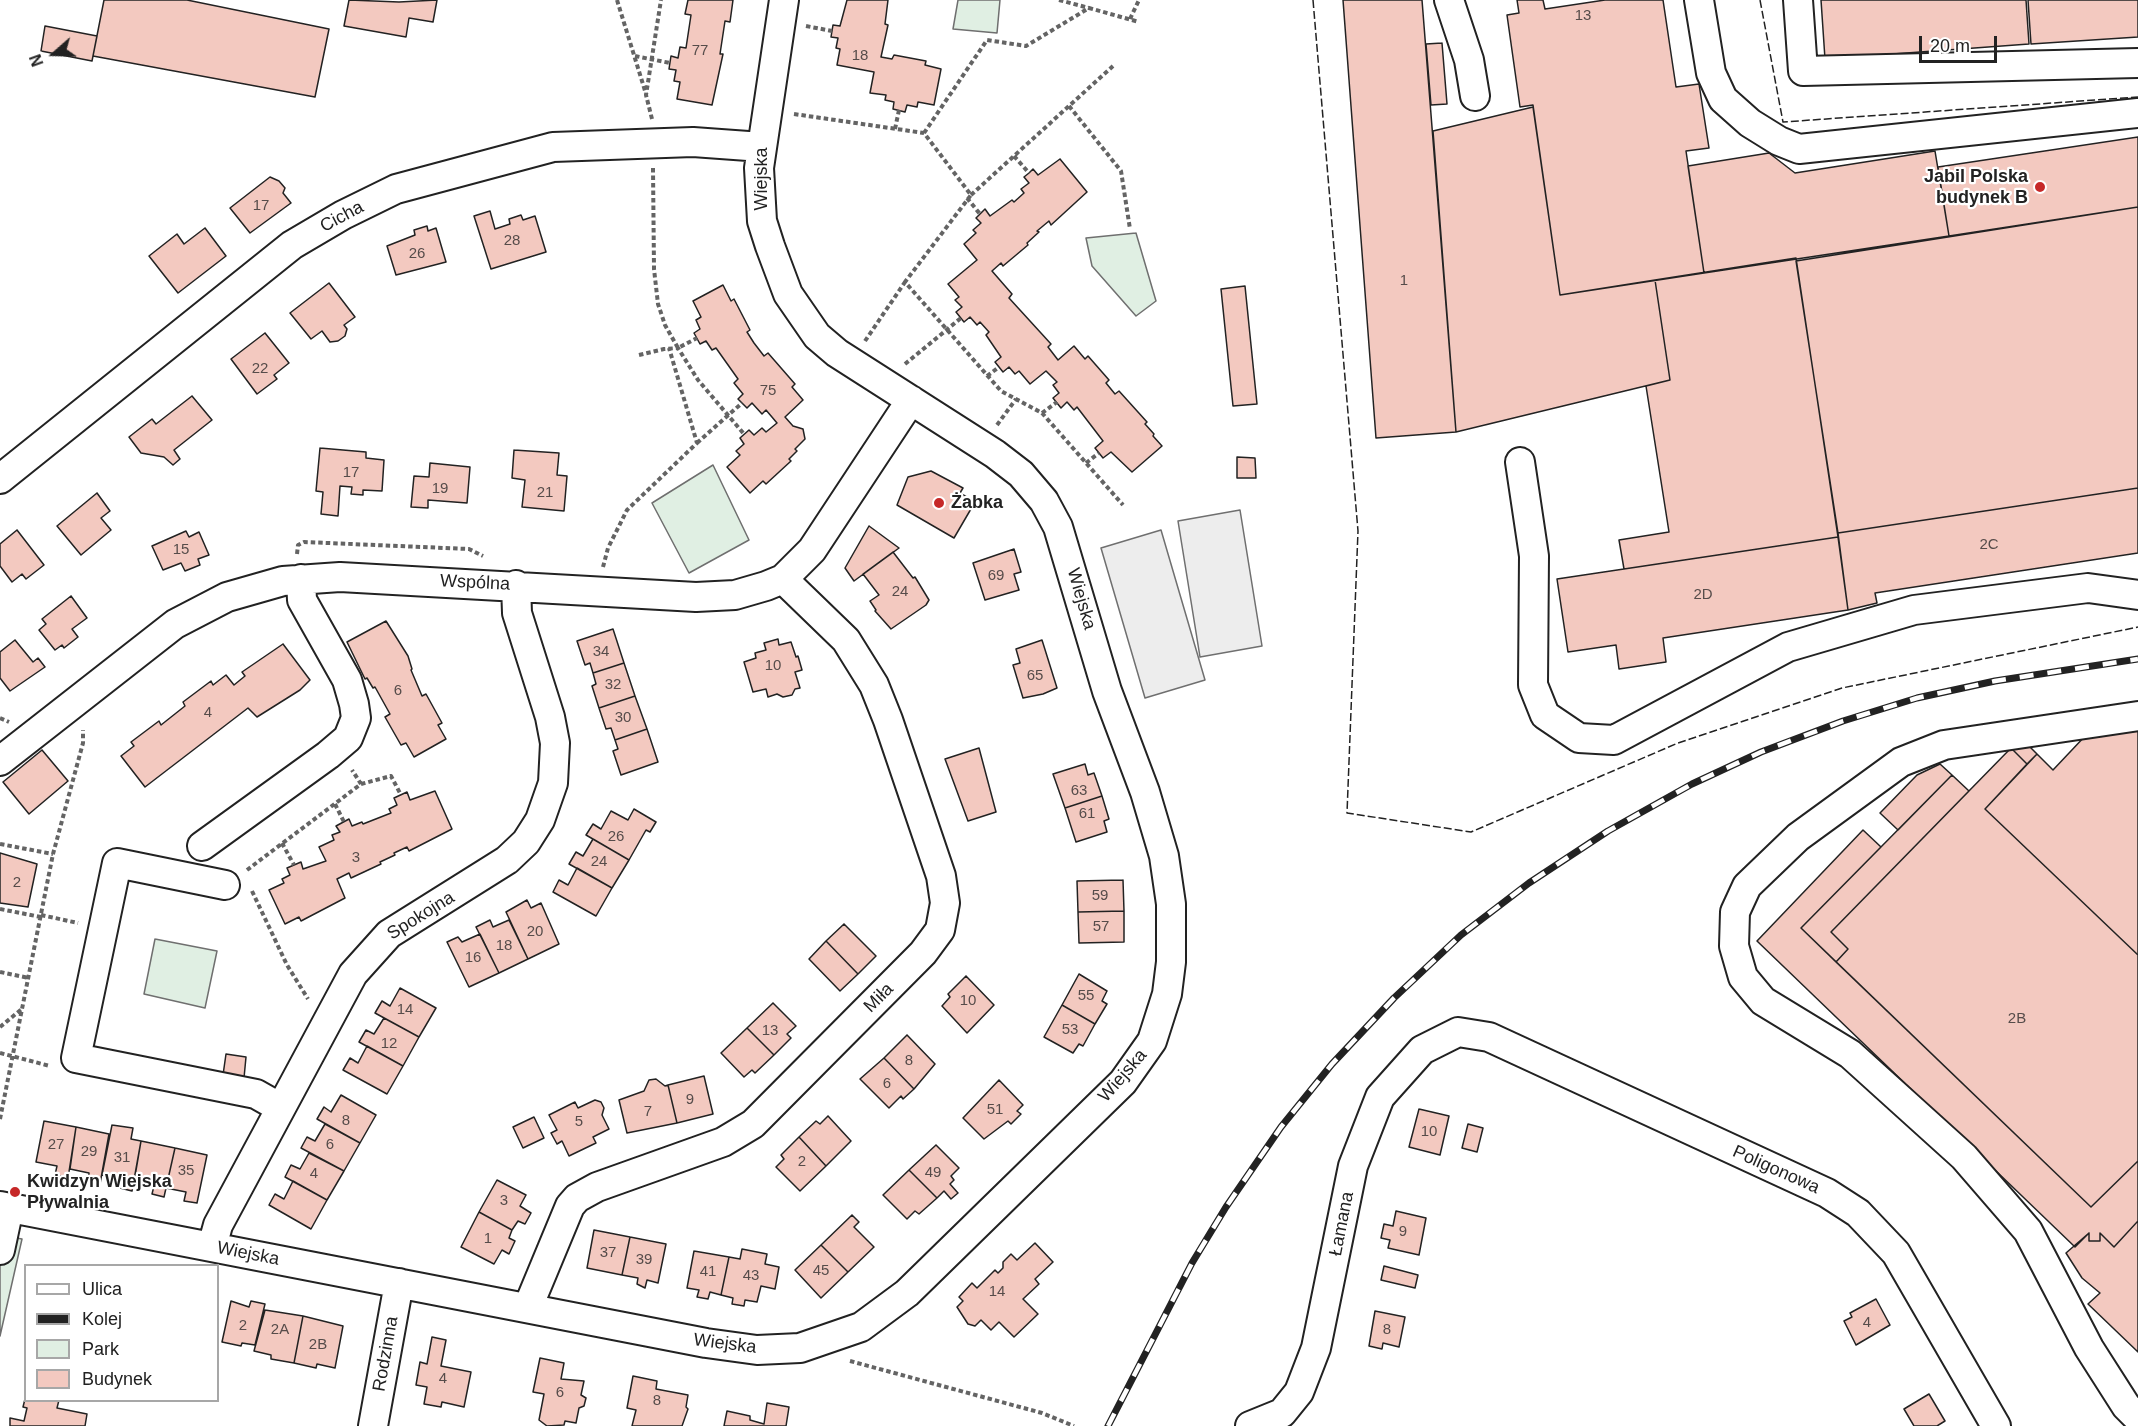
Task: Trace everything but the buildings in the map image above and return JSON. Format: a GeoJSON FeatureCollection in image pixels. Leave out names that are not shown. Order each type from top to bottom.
{"type":"FeatureCollection","features":[{"type":"Feature","properties":{"kind":"street","name":"Wiejska"},"geometry":{"type":"LineString","coordinates":[[4,1207],[733,1347],[787,1350],[823,1342],[861,1326],[907,1293],[1123,1082],[1152,1041],[1160,1023],[1171,962],[1171,904],[1164,856],[1145,792],[1107,691],[1058,527],[1044,501],[1021,474],[837,353],[817,336],[788,294],[762,221],[759,168],[784,0]]}},
{"type":"Feature","properties":{"kind":"street"},"geometry":{"type":"LineString","coordinates":[[1449,0],[1469,60],[1475,96]]}},
{"type":"Feature","properties":{"kind":"street"},"geometry":{"type":"LineString","coordinates":[[1699,0],[1711,73],[1723,99],[1750,123],[1779,141],[1799,149],[2138,113]]}},
{"type":"Feature","properties":{"kind":"street"},"geometry":{"type":"LineString","coordinates":[[1798,0],[1803,71],[2138,63]]}},
{"type":"Feature","properties":{"kind":"street","name":"Cicha"},"geometry":{"type":"LineString","coordinates":[[0,479],[292,245],[343,215],[396,189],[529,152],[592,144],[734,144],[762,147]]}},
{"type":"Feature","properties":{"kind":"street","name":"Wspólna"},"geometry":{"type":"LineString","coordinates":[[6,744],[84,695],[175,624],[200,609],[298,570],[340,577],[702,597],[742,593],[783,579],[820,540],[911,400]]}},
{"type":"Feature","properties":{"kind":"street"},"geometry":{"type":"LineString","coordinates":[[1520,462],[1534,556],[1533,685],[1545,715],[1579,738],[1614,740],[1788,647],[1914,610],[2088,588],[2138,595]]}},
{"type":"Feature","properties":{"kind":"street"},"geometry":{"type":"LineString","coordinates":[[202,846],[336,748],[348,738],[356,718],[347,680],[302,600],[298,570]]}},
{"type":"Feature","properties":{"kind":"street","name":"Miła"},"geometry":{"type":"LineString","coordinates":[[528,1307],[570,1206],[577,1198],[597,1187],[723,1142],[753,1124],[923,953],[939,930],[945,903],[940,876],[888,720],[874,685],[846,639],[783,579]]}},
{"type":"Feature","properties":{"kind":"street","name":"Spokojna"},"geometry":{"type":"LineString","coordinates":[[212,1247],[218,1225],[279,1107],[353,974],[377,944],[401,926],[507,860],[530,837],[546,808],[554,776],[554,736],[517,613],[516,585]]}},
{"type":"Feature","properties":{"kind":"street"},"geometry":{"type":"LineString","coordinates":[[2138,716],[1944,745],[1901,762],[1798,837],[1747,886],[1735,912],[1734,946],[1743,977],[1763,1001],[1850,1054],[1964,1157],[2028,1231],[2089,1348],[2126,1406],[2138,1418]]}},
{"type":"Feature","properties":{"kind":"street"},"geometry":{"type":"LineString","coordinates":[[234,879],[117,863],[76,1058],[256,1094],[279,1107]]}},
{"type":"Feature","properties":{"kind":"street","name":"Łamana"},"geometry":{"type":"LineString","coordinates":[[1250,1426],[1282,1413],[1299,1392],[1316,1348],[1353,1166],[1380,1097],[1422,1050],[1458,1032]]}},
{"type":"Feature","properties":{"kind":"street","name":"Poligonowa"},"geometry":{"type":"LineString","coordinates":[[1458,1032],[1489,1037],[1827,1193],[1858,1213],[1896,1253],[1996,1426]]}},
{"type":"Feature","properties":{"kind":"street"},"geometry":{"type":"LineString","coordinates":[[0,1250],[4,1207]]}},
{"type":"Feature","properties":{"kind":"street","name":"Rodzinna"},"geometry":{"type":"LineString","coordinates":[[373,1426],[399,1283]]}},
{"type":"Feature","properties":{"kind":"path"},"geometry":{"type":"LineString","coordinates":[[617,0],[654,126],[654,269],[658,304],[665,325],[698,380],[744,434]]}},
{"type":"Feature","properties":{"kind":"path"},"geometry":{"type":"LineString","coordinates":[[646,95],[661,0]]}},
{"type":"Feature","properties":{"kind":"path"},"geometry":{"type":"LineString","coordinates":[[1059,0],[1139,22]]}},
{"type":"Feature","properties":{"kind":"path"},"geometry":{"type":"LineString","coordinates":[[1130,19],[1139,0]]}},
{"type":"Feature","properties":{"kind":"path"},"geometry":{"type":"LineString","coordinates":[[924,133],[987,40],[1026,46],[1089,8]]}},
{"type":"Feature","properties":{"kind":"path"},"geometry":{"type":"LineString","coordinates":[[635,56],[670,63]]}},
{"type":"Feature","properties":{"kind":"path"},"geometry":{"type":"LineString","coordinates":[[1113,66],[967,198],[905,282],[1001,391],[1042,414],[1123,505]]}},
{"type":"Feature","properties":{"kind":"path"},"geometry":{"type":"LineString","coordinates":[[1070,106],[1121,171],[1130,229]]}},
{"type":"Feature","properties":{"kind":"path"},"geometry":{"type":"LineString","coordinates":[[895,129],[898,110]]}},
{"type":"Feature","properties":{"kind":"path"},"geometry":{"type":"LineString","coordinates":[[766,111],[924,133],[971,195]]}},
{"type":"Feature","properties":{"kind":"path"},"geometry":{"type":"LineString","coordinates":[[1014,156],[1029,173]]}},
{"type":"Feature","properties":{"kind":"path"},"geometry":{"type":"LineString","coordinates":[[967,198],[980,214]]}},
{"type":"Feature","properties":{"kind":"path"},"geometry":{"type":"LineString","coordinates":[[904,366],[945,329],[961,318]]}},
{"type":"Feature","properties":{"kind":"path"},"geometry":{"type":"LineString","coordinates":[[639,356],[669,348],[678,348],[697,338]]}},
{"type":"Feature","properties":{"kind":"path"},"geometry":{"type":"LineString","coordinates":[[669,348],[697,443]]}},
{"type":"Feature","properties":{"kind":"path"},"geometry":{"type":"LineString","coordinates":[[987,376],[999,367]]}},
{"type":"Feature","properties":{"kind":"path"},"geometry":{"type":"LineString","coordinates":[[991,433],[1016,399]]}},
{"type":"Feature","properties":{"kind":"path"},"geometry":{"type":"LineString","coordinates":[[1042,414],[1057,402]]}},
{"type":"Feature","properties":{"kind":"path"},"geometry":{"type":"LineString","coordinates":[[603,568],[608,549],[627,510],[742,403]]}},
{"type":"Feature","properties":{"kind":"path"},"geometry":{"type":"LineString","coordinates":[[1086,463],[1099,453]]}},
{"type":"Feature","properties":{"kind":"path"},"geometry":{"type":"LineString","coordinates":[[298,570],[298,545],[304,542],[470,549],[487,558]]}},
{"type":"Feature","properties":{"kind":"path"},"geometry":{"type":"LineString","coordinates":[[593,568],[608,570]]}},
{"type":"Feature","properties":{"kind":"path"},"geometry":{"type":"LineString","coordinates":[[0,1119],[53,854],[83,743],[84,695]]}},
{"type":"Feature","properties":{"kind":"path"},"geometry":{"type":"LineString","coordinates":[[0,718],[6,744]]}},
{"type":"Feature","properties":{"kind":"path"},"geometry":{"type":"LineString","coordinates":[[336,748],[362,784]]}},
{"type":"Feature","properties":{"kind":"path"},"geometry":{"type":"LineString","coordinates":[[325,1024],[234,879],[362,784],[391,776],[401,795]]}},
{"type":"Feature","properties":{"kind":"path"},"geometry":{"type":"LineString","coordinates":[[335,804],[344,822]]}},
{"type":"Feature","properties":{"kind":"path"},"geometry":{"type":"LineString","coordinates":[[282,843],[294,865]]}},
{"type":"Feature","properties":{"kind":"path"},"geometry":{"type":"LineString","coordinates":[[0,844],[53,854]]}},
{"type":"Feature","properties":{"kind":"path"},"geometry":{"type":"LineString","coordinates":[[0,909],[103,928]]}},
{"type":"Feature","properties":{"kind":"path"},"geometry":{"type":"LineString","coordinates":[[0,972],[29,978]]}},
{"type":"Feature","properties":{"kind":"path"},"geometry":{"type":"LineString","coordinates":[[0,1027],[23,1007]]}},
{"type":"Feature","properties":{"kind":"path"},"geometry":{"type":"LineString","coordinates":[[0,1053],[51,1066],[76,1058]]}},
{"type":"Feature","properties":{"kind":"path"},"geometry":{"type":"LineString","coordinates":[[823,1342],[828,1355],[1042,1413],[1074,1426]]}},
{"type":"Feature","properties":{"kind":"green space"},"geometry":{"type":"Polygon","coordinates":[[[958,0],[1000,0],[997,33],[953,29],[958,0]]]}},
{"type":"Feature","properties":{"kind":"green space"},"geometry":{"type":"Polygon","coordinates":[[[1136,233],[1156,301],[1136,316],[1092,266],[1086,238],[1136,233]]]}},
{"type":"Feature","properties":{"kind":"green space"},"geometry":{"type":"Polygon","coordinates":[[[713,465],[749,540],[689,573],[652,503],[713,465]]]}},
{"type":"Feature","properties":{"kind":"green space"},"geometry":{"type":"Polygon","coordinates":[[[155,939],[217,951],[205,1008],[144,994],[155,939]]]}},
{"type":"Feature","properties":{"kind":"green space"},"geometry":{"type":"Polygon","coordinates":[[[0,1235],[22,1239],[0,1336],[0,1235]]]}},
{"type":"Feature","properties":{"kind":"shaded area"},"geometry":{"type":"Polygon","coordinates":[[[1240,510],[1262,646],[1200,657],[1178,521],[1240,510]]]}},
{"type":"Feature","properties":{"kind":"shaded area"},"geometry":{"type":"Polygon","coordinates":[[[1161,530],[1205,680],[1145,698],[1101,548],[1161,530]]]}},
{"type":"Feature","properties":{"kind":"railway"},"geometry":{"type":"LineString","coordinates":[[1108,1426],[1192,1263],[1226,1207],[1281,1127],[1332,1064],[1394,998],[1461,935],[1529,883],[1608,831],[1692,784],[1761,752],[1843,721],[1917,698],[1995,681],[2138,659]]}},
{"type":"Feature","properties":{"kind":"fence"},"geometry":{"type":"LineString","coordinates":[[1313,0],[1358,531],[1347,813],[1471,832],[1678,743],[1842,688],[2138,627]]}},
{"type":"Feature","properties":{"kind":"fence"},"geometry":{"type":"LineString","coordinates":[[1760,0],[1783,122],[2138,97]]}},
{"type":"Feature","properties":{"kind":"place","name":"Jabil Polska budynek B"},"geometry":{"type":"Point","coordinates":[2040,187]}},
{"type":"Feature","properties":{"kind":"place","name":"Żabka"},"geometry":{"type":"Point","coordinates":[939,503]}},
{"type":"Feature","properties":{"kind":"place","name":"Kwidzyn Wiejska Pływalnia"},"geometry":{"type":"Point","coordinates":[15,1192]}}]}
